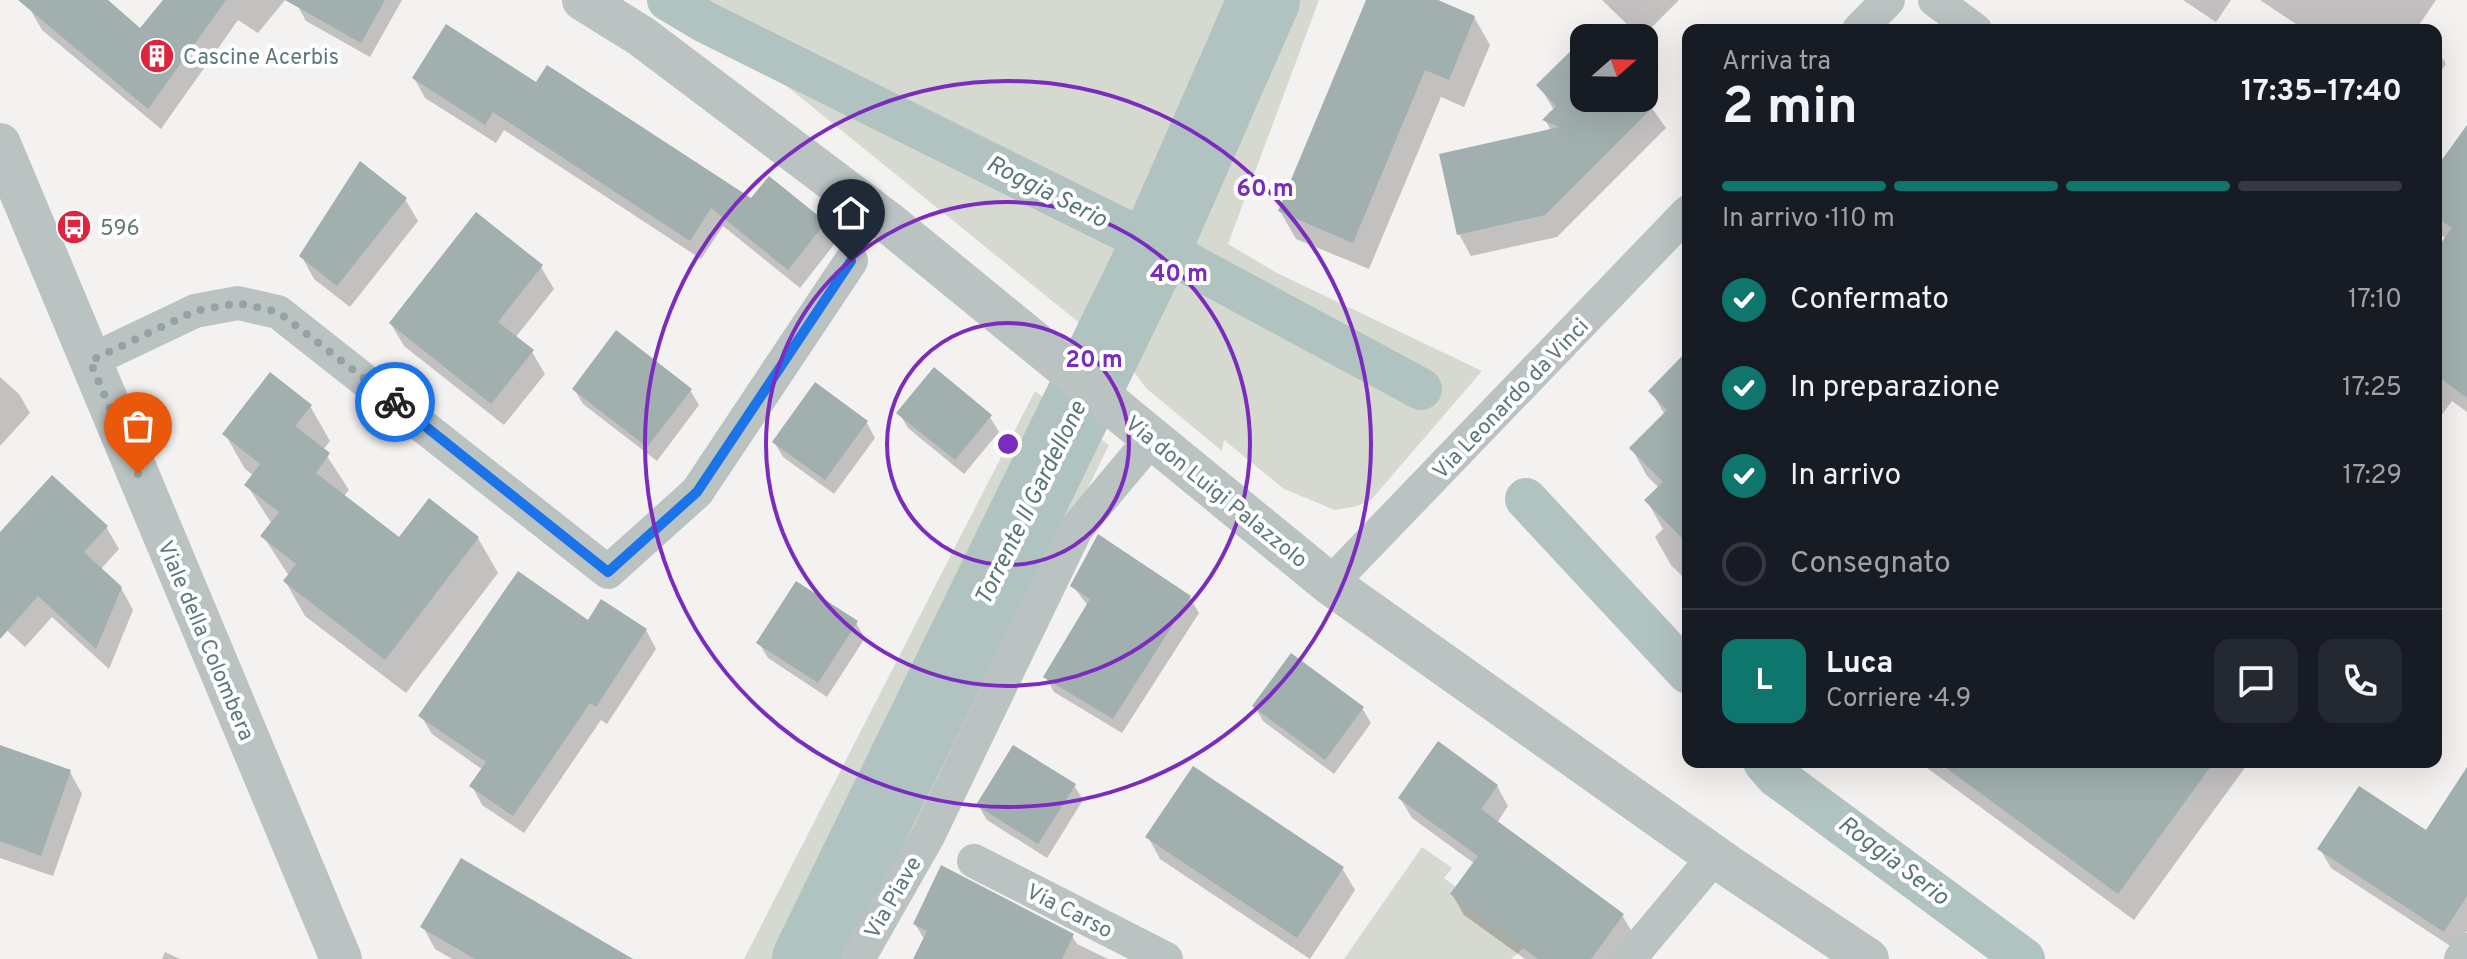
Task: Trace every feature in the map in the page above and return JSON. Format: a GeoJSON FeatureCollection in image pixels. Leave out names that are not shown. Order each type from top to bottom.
{"type":"FeatureCollection","features":[{"type":"Feature","properties":{"kind":"street","name":"Via don Luigi Palazzolo"},"geometry":{"type":"LineString","coordinates":[[583,0],[641,36],[884,219],[1330,584],[1715,856],[1868,959]]}},
{"type":"Feature","properties":{"kind":"street"},"geometry":{"type":"LineString","coordinates":[[1865,24],[1888,0]]}},
{"type":"Feature","properties":{"kind":"street"},"geometry":{"type":"LineString","coordinates":[[1935,0],[1967,24]]}},
{"type":"Feature","properties":{"kind":"street","name":"Viale della Colombera"},"geometry":{"type":"LineString","coordinates":[[0,144],[341,959]]}},
{"type":"Feature","properties":{"kind":"street","name":"Via Leonardo da Vinci"},"geometry":{"type":"LineString","coordinates":[[1330,584],[1682,218]]}},
{"type":"Feature","properties":{"kind":"street"},"geometry":{"type":"LineString","coordinates":[[90,361],[195,311],[238,303],[278,312],[608,572],[697,492],[851,261]]}},
{"type":"Feature","properties":{"kind":"street","name":"Via Piave"},"geometry":{"type":"LineString","coordinates":[[858,959],[928,836],[1076,529],[1152,438]]}},
{"type":"Feature","properties":{"kind":"street"},"geometry":{"type":"LineString","coordinates":[[1629,959],[1715,856]]}},
{"type":"Feature","properties":{"kind":"street","name":"Via Carso"},"geometry":{"type":"LineString","coordinates":[[974,861],[1166,959]]}},
{"type":"Feature","properties":{"kind":"street"},"geometry":{"type":"LineString","coordinates":[[2461,959],[2467,950]]}},
{"type":"Feature","properties":{"kind":"shaded area"},"geometry":{"type":"Polygon","coordinates":[[[647,0],[1319,0],[1228,244],[1277,273],[1482,371],[1371,500],[1335,510],[1284,489],[1224,440],[1222,451],[1147,389],[1124,359],[789,88],[647,0]]]}},
{"type":"Feature","properties":{"kind":"shaded area"},"geometry":{"type":"Polygon","coordinates":[[[1035,391],[1109,445],[857,959],[744,959],[1035,391]]]}},
{"type":"Feature","properties":{"kind":"shaded area"},"geometry":{"type":"Polygon","coordinates":[[[1422,847],[1452,868],[1444,878],[1530,943],[1511,959],[1344,959],[1422,847]]]}},
{"type":"Feature","properties":{"kind":"building"},"geometry":{"type":"Polygon","coordinates":[[[18,0],[108,0],[140,28],[163,0],[226,0],[148,109],[18,0]]]}},
{"type":"Feature","properties":{"kind":"building"},"geometry":{"type":"Polygon","coordinates":[[[285,0],[385,0],[361,43],[285,0]]]}},
{"type":"Feature","properties":{"kind":"building"},"geometry":{"type":"Polygon","coordinates":[[[1366,0],[1438,0],[1475,16],[1449,80],[1425,70],[1353,243],[1278,211],[1366,0]]]}},
{"type":"Feature","properties":{"kind":"building"},"geometry":{"type":"Polygon","coordinates":[[[446,24],[536,82],[547,65],[751,198],[769,176],[826,222],[788,270],[711,208],[690,241],[493,112],[485,125],[412,78],[446,24]]]}},
{"type":"Feature","properties":{"kind":"building"},"geometry":{"type":"Polygon","coordinates":[[[1570,52],[1570,112],[1648,112],[1545,215],[1457,235],[1439,154],[1559,127],[1542,120],[1556,106],[1536,85],[1570,52]]]}},
{"type":"Feature","properties":{"kind":"building"},"geometry":{"type":"Polygon","coordinates":[[[2467,125],[2467,398],[2442,379],[2442,242],[2452,228],[2442,221],[2442,160],[2467,125]]]}},
{"type":"Feature","properties":{"kind":"building"},"geometry":{"type":"Polygon","coordinates":[[[360,161],[407,198],[337,286],[299,256],[360,161]]]}},
{"type":"Feature","properties":{"kind":"building"},"geometry":{"type":"Polygon","coordinates":[[[476,212],[543,265],[498,322],[534,350],[491,404],[389,323],[476,212]]]}},
{"type":"Feature","properties":{"kind":"building"},"geometry":{"type":"Polygon","coordinates":[[[616,330],[692,389],[647,447],[572,389],[616,330]]]}},
{"type":"Feature","properties":{"kind":"building"},"geometry":{"type":"Polygon","coordinates":[[[1682,356],[1682,538],[1644,500],[1663,482],[1629,448],[1667,410],[1648,391],[1682,356]]]}},
{"type":"Feature","properties":{"kind":"building"},"geometry":{"type":"Polygon","coordinates":[[[934,367],[992,415],[955,460],[896,413],[934,367]]]}},
{"type":"Feature","properties":{"kind":"building"},"geometry":{"type":"Polygon","coordinates":[[[270,372],[312,405],[295,426],[330,453],[316,473],[399,537],[429,498],[479,537],[385,660],[283,581],[296,564],[260,536],[279,512],[244,485],[260,464],[222,434],[270,372]]]}},
{"type":"Feature","properties":{"kind":"building"},"geometry":{"type":"Polygon","coordinates":[[[815,382],[868,421],[825,480],[772,442],[815,382]]]}},
{"type":"Feature","properties":{"kind":"building"},"geometry":{"type":"Polygon","coordinates":[[[52,475],[108,526],[84,552],[122,587],[96,649],[38,596],[0,639],[0,532],[52,475]]]}},
{"type":"Feature","properties":{"kind":"building"},"geometry":{"type":"Polygon","coordinates":[[[1098,534],[1191,596],[1113,719],[1043,677],[1090,599],[1070,586],[1098,534]]]}},
{"type":"Feature","properties":{"kind":"building"},"geometry":{"type":"Polygon","coordinates":[[[518,571],[588,620],[601,599],[647,629],[596,707],[590,703],[513,816],[469,786],[486,762],[418,716],[518,571]]]}},
{"type":"Feature","properties":{"kind":"building"},"geometry":{"type":"Polygon","coordinates":[[[796,581],[858,621],[818,683],[756,643],[796,581]]]}},
{"type":"Feature","properties":{"kind":"building"},"geometry":{"type":"Polygon","coordinates":[[[1291,653],[1364,707],[1325,760],[1252,706],[1291,653]]]}},
{"type":"Feature","properties":{"kind":"building"},"geometry":{"type":"Polygon","coordinates":[[[1438,741],[1498,785],[1481,809],[1624,914],[1591,959],[1538,959],[1450,894],[1478,856],[1398,798],[1438,741]]]}},
{"type":"Feature","properties":{"kind":"building"},"geometry":{"type":"Polygon","coordinates":[[[0,745],[71,770],[41,856],[0,841],[0,745]]]}},
{"type":"Feature","properties":{"kind":"building"},"geometry":{"type":"Polygon","coordinates":[[[1013,745],[1076,784],[1038,844],[976,805],[1013,745]]]}},
{"type":"Feature","properties":{"kind":"building"},"geometry":{"type":"Polygon","coordinates":[[[1193,766],[1344,867],[1297,938],[1145,837],[1193,766]]]}},
{"type":"Feature","properties":{"kind":"building"},"geometry":{"type":"Polygon","coordinates":[[[2467,767],[2467,896],[2444,932],[2317,849],[2359,786],[2426,830],[2467,767]]]}},
{"type":"Feature","properties":{"kind":"building"},"geometry":{"type":"Polygon","coordinates":[[[1946,768],[2210,768],[2118,894],[1946,768]]]}},
{"type":"Feature","properties":{"kind":"building"},"geometry":{"type":"Polygon","coordinates":[[[461,858],[633,959],[475,959],[420,927],[461,858]]]}},
{"type":"Feature","properties":{"kind":"building"},"geometry":{"type":"Polygon","coordinates":[[[941,865],[1074,934],[1062,959],[913,959],[927,931],[913,924],[941,865]]]}},
{"type":"Feature","properties":{"kind":"waterway","name":"Roggia Serio"},"geometry":{"type":"LineString","coordinates":[[668,0],[705,22],[1156,246],[1421,389]]}},
{"type":"Feature","properties":{"kind":"waterway","name":"Torrente Il Gardellone"},"geometry":{"type":"LineString","coordinates":[[808,959],[1156,246],[1264,0]]}},
{"type":"Feature","properties":{"kind":"waterway","name":"Roggia Serio"},"geometry":{"type":"LineString","coordinates":[[1526,499],[1682,667]]}},
{"type":"Feature","properties":{"kind":"waterway","name":"Roggia Serio"},"geometry":{"type":"LineString","coordinates":[[1769,768],[2024,959]]}},
{"type":"Feature","properties":{"kind":"way so far"},"geometry":{"type":"LineString","coordinates":[[138,474],[90,361],[195,311],[238,303],[278,312],[395,402]]}},
{"type":"Feature","properties":{"kind":"place","name":"Cascine Acerbis"},"geometry":{"type":"Point","coordinates":[157,56]}},
{"type":"Feature","properties":{"kind":"place","name":"596"},"geometry":{"type":"Point","coordinates":[74,227]}},
{"type":"Feature","properties":{"kind":"route"},"geometry":{"type":"LineString","coordinates":[[395,402],[562,532],[608,572],[697,492],[851,261]]}}]}
